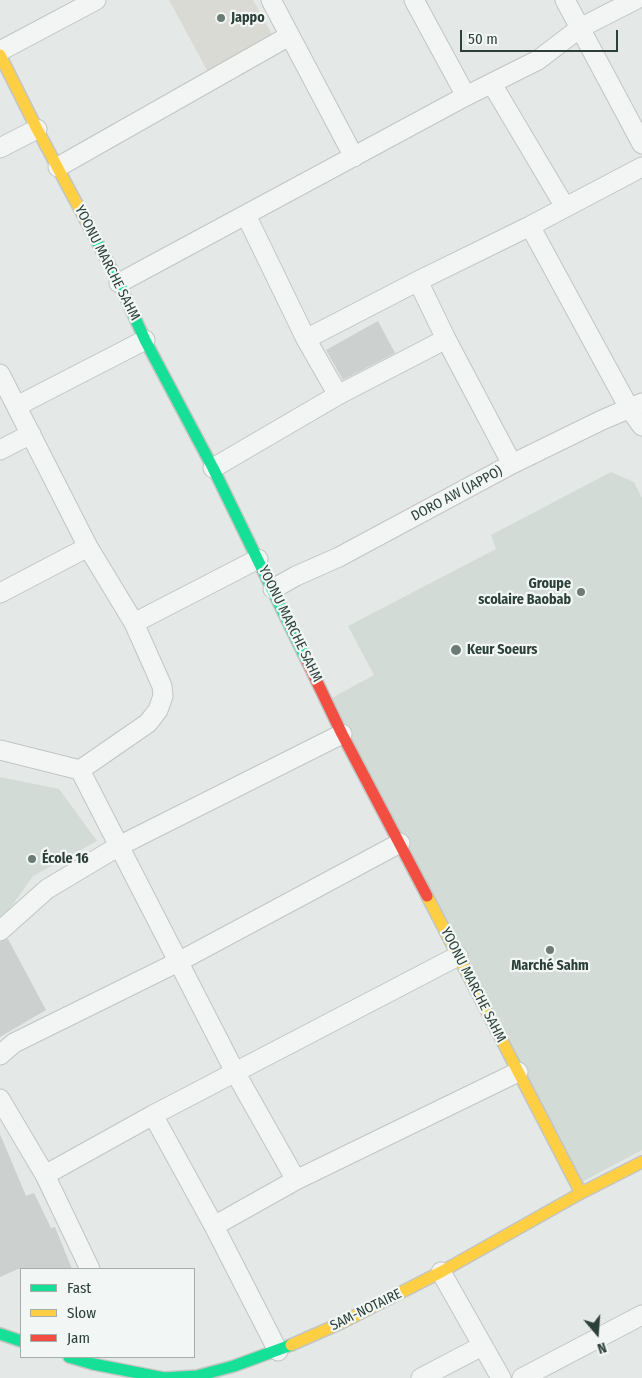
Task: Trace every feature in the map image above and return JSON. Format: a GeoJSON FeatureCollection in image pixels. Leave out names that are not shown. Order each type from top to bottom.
{"type":"FeatureCollection","features":[{"type":"Feature","properties":{"kind":"street"},"geometry":{"type":"LineString","coordinates":[[0,53],[96,0]]}},
{"type":"Feature","properties":{"kind":"street"},"geometry":{"type":"LineString","coordinates":[[271,0],[354,157]]}},
{"type":"Feature","properties":{"kind":"street"},"geometry":{"type":"LineString","coordinates":[[414,0],[466,96]]}},
{"type":"Feature","properties":{"kind":"street"},"geometry":{"type":"LineString","coordinates":[[565,0],[640,136]]}},
{"type":"Feature","properties":{"kind":"street"},"geometry":{"type":"LineString","coordinates":[[119,283],[466,96],[538,60],[580,28],[635,0]]}},
{"type":"Feature","properties":{"kind":"street"},"geometry":{"type":"LineString","coordinates":[[58,168],[289,36]]}},
{"type":"Feature","properties":{"kind":"street","name":"YOONU MARCHE SAHM"},"geometry":{"type":"LineString","coordinates":[[0,53],[37,129],[119,283],[146,340],[274,589],[342,734],[581,1193]]}},
{"type":"Feature","properties":{"kind":"street"},"geometry":{"type":"LineString","coordinates":[[492,84],[565,208]]}},
{"type":"Feature","properties":{"kind":"street"},"geometry":{"type":"LineString","coordinates":[[0,148],[37,129]]}},
{"type":"Feature","properties":{"kind":"street"},"geometry":{"type":"LineString","coordinates":[[306,339],[642,167]]}},
{"type":"Feature","properties":{"kind":"street"},"geometry":{"type":"LineString","coordinates":[[246,215],[306,339],[338,395]]}},
{"type":"Feature","properties":{"kind":"street"},"geometry":{"type":"LineString","coordinates":[[530,226],[636,406],[642,426]]}},
{"type":"Feature","properties":{"kind":"street"},"geometry":{"type":"LineString","coordinates":[[418,281],[446,339],[512,464]]}},
{"type":"Feature","properties":{"kind":"street"},"geometry":{"type":"LineString","coordinates":[[213,468],[338,395],[446,339]]}},
{"type":"Feature","properties":{"kind":"street"},"geometry":{"type":"LineString","coordinates":[[17,406],[146,340]]}},
{"type":"Feature","properties":{"kind":"street"},"geometry":{"type":"LineString","coordinates":[[0,374],[88,547],[134,623],[162,686],[163,696],[162,703],[148,723],[80,770],[0,750]]}},
{"type":"Feature","properties":{"kind":"street","name":"DORO AW (JAPPO)"},"geometry":{"type":"LineString","coordinates":[[274,589],[296,576],[339,557],[512,464],[602,420],[636,406]]}},
{"type":"Feature","properties":{"kind":"street"},"geometry":{"type":"LineString","coordinates":[[0,450],[31,434]]}},
{"type":"Feature","properties":{"kind":"street"},"geometry":{"type":"LineString","coordinates":[[0,592],[88,547]]}},
{"type":"Feature","properties":{"kind":"street"},"geometry":{"type":"LineString","coordinates":[[134,623],[258,559]]}},
{"type":"Feature","properties":{"kind":"street"},"geometry":{"type":"LineString","coordinates":[[0,931],[47,889],[119,846],[342,734]]}},
{"type":"Feature","properties":{"kind":"street"},"geometry":{"type":"LineString","coordinates":[[80,770],[235,1072],[296,1180]]}},
{"type":"Feature","properties":{"kind":"street"},"geometry":{"type":"LineString","coordinates":[[0,1055],[14,1043],[178,962],[400,843]]}},
{"type":"Feature","properties":{"kind":"street"},"geometry":{"type":"LineString","coordinates":[[45,1176],[153,1115],[458,956]]}},
{"type":"Feature","properties":{"kind":"street"},"geometry":{"type":"LineString","coordinates":[[214,1226],[296,1180],[518,1072]]}},
{"type":"Feature","properties":{"kind":"street"},"geometry":{"type":"LineString","coordinates":[[0,1099],[45,1176],[90,1268]]}},
{"type":"Feature","properties":{"kind":"street"},"geometry":{"type":"LineString","coordinates":[[153,1115],[214,1226],[278,1351]]}},
{"type":"Feature","properties":{"kind":"street","name":"SAM-NOTAIRE"},"geometry":{"type":"LineString","coordinates":[[70,1358],[90,1371],[140,1374],[164,1378],[197,1376],[234,1366],[278,1351],[341,1323],[441,1272],[581,1193],[641,1164]]}},
{"type":"Feature","properties":{"kind":"street"},"geometry":{"type":"LineString","coordinates":[[441,1272],[501,1378]]}},
{"type":"Feature","properties":{"kind":"street"},"geometry":{"type":"LineString","coordinates":[[522,1378],[642,1315]]}},
{"type":"Feature","properties":{"kind":"street"},"geometry":{"type":"LineString","coordinates":[[0,1334],[20,1341]]}},
{"type":"Feature","properties":{"kind":"street"},"geometry":{"type":"LineString","coordinates":[[421,1378],[482,1346]]}},
{"type":"Feature","properties":{"kind":"street"},"geometry":{"type":"LineString","coordinates":[[132,1358],[140,1374]]}},
{"type":"Feature","properties":{"kind":"shaded area","name":"Jappo"},"geometry":{"type":"Polygon","coordinates":[[[169,0],[253,0],[273,36],[208,72],[169,0]]]}},
{"type":"Feature","properties":{"kind":"shaded area","name":"Marché Sahm"},"geometry":{"type":"Polygon","coordinates":[[[611,472],[634,482],[642,498],[642,1150],[580,1183],[328,700],[374,675],[348,626],[496,549],[491,535],[611,472]]]}},
{"type":"Feature","properties":{"kind":"shaded area","name":"École 16"},"geometry":{"type":"Polygon","coordinates":[[[0,777],[59,789],[97,841],[33,876],[4,917],[0,919],[0,777]]]}},
{"type":"Feature","properties":{"kind":"building"},"geometry":{"type":"Polygon","coordinates":[[[378,321],[395,353],[343,380],[326,350],[378,321]]]}},
{"type":"Feature","properties":{"kind":"building"},"geometry":{"type":"Polygon","coordinates":[[[8,939],[46,1010],[0,1037],[0,942],[8,939]]]}},
{"type":"Feature","properties":{"kind":"building"},"geometry":{"type":"Polygon","coordinates":[[[0,1134],[26,1196],[34,1193],[51,1228],[55,1227],[72,1268],[20,1268],[0,1277],[0,1134]]]}},
{"type":"Feature","properties":{"kind":"traffic: fast"},"geometry":{"type":"LineString","coordinates":[[94,236],[119,283],[145,340],[213,468],[307,661]]}},
{"type":"Feature","properties":{"kind":"traffic: fast"},"geometry":{"type":"LineString","coordinates":[[0,1334],[20,1341]]}},
{"type":"Feature","properties":{"kind":"traffic: fast"},"geometry":{"type":"LineString","coordinates":[[72,1358],[164,1378],[197,1376],[234,1366],[291,1345]]}},
{"type":"Feature","properties":{"kind":"traffic: slow"},"geometry":{"type":"LineString","coordinates":[[0,55],[94,236]]}},
{"type":"Feature","properties":{"kind":"traffic: slow"},"geometry":{"type":"LineString","coordinates":[[427,896],[581,1193]]}},
{"type":"Feature","properties":{"kind":"traffic: slow"},"geometry":{"type":"LineString","coordinates":[[291,1345],[341,1323],[441,1272],[581,1193],[642,1162]]}},
{"type":"Feature","properties":{"kind":"traffic: jam"},"geometry":{"type":"LineString","coordinates":[[307,661],[342,734],[427,896]]}},
{"type":"Feature","properties":{"kind":"place","name":"Jappo"},"geometry":{"type":"Point","coordinates":[221,18]}},
{"type":"Feature","properties":{"kind":"place","name":"Groupe scolaire Baobab"},"geometry":{"type":"Point","coordinates":[581,592]}},
{"type":"Feature","properties":{"kind":"place","name":"Keur Soeurs"},"geometry":{"type":"Point","coordinates":[456,650]}},
{"type":"Feature","properties":{"kind":"place","name":"École 16"},"geometry":{"type":"Point","coordinates":[32,859]}},
{"type":"Feature","properties":{"kind":"place","name":"Marché Sahm"},"geometry":{"type":"Point","coordinates":[550,950]}}]}
